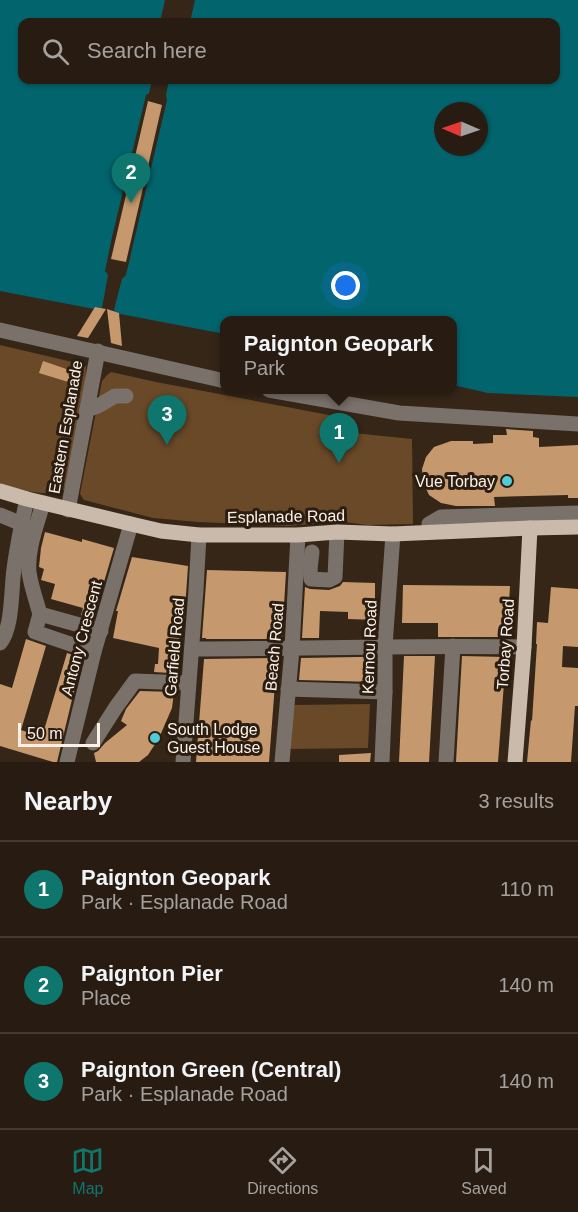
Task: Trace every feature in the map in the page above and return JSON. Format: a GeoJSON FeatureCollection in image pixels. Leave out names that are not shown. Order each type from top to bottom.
{"type":"FeatureCollection","features":[{"type":"Feature","properties":{"kind":"main road","name":"Esplanade Road"},"geometry":{"type":"LineString","coordinates":[[0,491],[68,510],[160,531],[199,535],[298,535],[337,532],[393,534],[578,528]]}},
{"type":"Feature","properties":{"kind":"main road","name":"Torbay Road"},"geometry":{"type":"LineString","coordinates":[[515,762],[530,528]]}},
{"type":"Feature","properties":{"kind":"street","name":"Eastern Esplanade"},"geometry":{"type":"LineString","coordinates":[[0,330],[220,380]]}},
{"type":"Feature","properties":{"kind":"street","name":"Eastern Esplanade"},"geometry":{"type":"LineString","coordinates":[[68,510],[98,351]]}},
{"type":"Feature","properties":{"kind":"street"},"geometry":{"type":"LineString","coordinates":[[292,394],[399,413],[578,424]]}},
{"type":"Feature","properties":{"kind":"street"},"geometry":{"type":"LineString","coordinates":[[87,410],[115,396],[126,396]]}},
{"type":"Feature","properties":{"kind":"street"},"geometry":{"type":"LineString","coordinates":[[0,643],[4,638],[12,602],[14,572],[27,499]]}},
{"type":"Feature","properties":{"kind":"street"},"geometry":{"type":"LineString","coordinates":[[43,503],[29,560],[30,574],[40,614],[35,632],[94,652]]}},
{"type":"Feature","properties":{"kind":"street"},"geometry":{"type":"LineString","coordinates":[[430,531],[429,524],[441,518],[578,513]]}},
{"type":"Feature","properties":{"kind":"street"},"geometry":{"type":"LineString","coordinates":[[0,515],[22,524]]}},
{"type":"Feature","properties":{"kind":"street","name":"Antony Crescent"},"geometry":{"type":"LineString","coordinates":[[67,762],[94,652],[131,524]]}},
{"type":"Feature","properties":{"kind":"street"},"geometry":{"type":"LineString","coordinates":[[312,552],[310,569],[304,580],[329,580],[335,577],[337,532]]}},
{"type":"Feature","properties":{"kind":"street","name":"Kernou Road"},"geometry":{"type":"LineString","coordinates":[[382,762],[385,646],[393,534]]}},
{"type":"Feature","properties":{"kind":"street","name":"Garfield Road"},"geometry":{"type":"LineString","coordinates":[[183,762],[199,535]]}},
{"type":"Feature","properties":{"kind":"street","name":"Beach Road"},"geometry":{"type":"LineString","coordinates":[[282,762],[292,649],[304,580],[298,535]]}},
{"type":"Feature","properties":{"kind":"street"},"geometry":{"type":"LineString","coordinates":[[40,614],[100,632]]}},
{"type":"Feature","properties":{"kind":"street"},"geometry":{"type":"LineString","coordinates":[[446,762],[453,646]]}},
{"type":"Feature","properties":{"kind":"street"},"geometry":{"type":"LineString","coordinates":[[192,648],[524,647]]}},
{"type":"Feature","properties":{"kind":"street"},"geometry":{"type":"LineString","coordinates":[[93,743],[135,681],[188,683]]}},
{"type":"Feature","properties":{"kind":"street"},"geometry":{"type":"LineString","coordinates":[[288,689],[385,692]]}},
{"type":"Feature","properties":{"kind":"shaded area"},"geometry":{"type":"Polygon","coordinates":[[[0,345],[86,366],[85,391],[64,490],[40,493],[0,484],[0,345]]]}},
{"type":"Feature","properties":{"kind":"shaded area"},"geometry":{"type":"Polygon","coordinates":[[[111,372],[355,420],[354,433],[412,439],[413,524],[367,525],[337,521],[289,526],[198,522],[153,518],[84,500],[80,494],[102,381],[111,372]]]}},
{"type":"Feature","properties":{"kind":"shaded area"},"geometry":{"type":"Polygon","coordinates":[[[370,704],[368,748],[288,749],[292,705],[370,704]]]}},
{"type":"Feature","properties":{"kind":"water"},"geometry":{"type":"Polygon","coordinates":[[[0,0],[578,0],[578,397],[488,393],[457,386],[457,316],[220,316],[220,333],[0,291],[0,0]]]}},
{"type":"Feature","properties":{"kind":"pier"},"geometry":{"type":"Polygon","coordinates":[[[165,0],[195,0],[191,18],[161,18],[165,0]]]}},
{"type":"Feature","properties":{"kind":"pier"},"geometry":{"type":"Polygon","coordinates":[[[151,84],[168,84],[167,100],[126,275],[122,279],[115,306],[114,311],[119,313],[119,317],[93,312],[95,307],[102,308],[108,275],[105,271],[112,237],[146,95],[149,93],[151,84]]]}},
{"type":"Feature","properties":{"kind":"building"},"geometry":{"type":"Polygon","coordinates":[[[148,101],[162,105],[126,262],[111,259],[148,101]]]}},
{"type":"Feature","properties":{"kind":"building"},"geometry":{"type":"Polygon","coordinates":[[[95,307],[106,309],[88,338],[77,336],[95,307]]]}},
{"type":"Feature","properties":{"kind":"building"},"geometry":{"type":"Polygon","coordinates":[[[107,309],[119,313],[122,346],[111,343],[107,309]]]}},
{"type":"Feature","properties":{"kind":"building"},"geometry":{"type":"Polygon","coordinates":[[[43,361],[81,374],[78,385],[39,373],[43,361]]]}},
{"type":"Feature","properties":{"kind":"building"},"geometry":{"type":"Polygon","coordinates":[[[506,429],[533,431],[533,437],[539,438],[539,447],[578,445],[578,498],[568,498],[568,495],[494,497],[495,506],[456,506],[441,503],[429,495],[423,482],[422,469],[426,457],[434,447],[451,441],[473,441],[473,444],[493,443],[493,435],[507,435],[506,429]]]}},
{"type":"Feature","properties":{"kind":"building"},"geometry":{"type":"Polygon","coordinates":[[[45,532],[114,548],[93,619],[81,615],[83,608],[51,599],[55,584],[41,580],[44,569],[39,567],[45,532]]]}},
{"type":"Feature","properties":{"kind":"building"},"geometry":{"type":"Polygon","coordinates":[[[132,557],[188,566],[184,623],[180,622],[178,659],[172,658],[170,673],[154,672],[155,664],[158,664],[159,648],[113,638],[118,611],[116,611],[132,557]]]}},
{"type":"Feature","properties":{"kind":"building"},"geometry":{"type":"Polygon","coordinates":[[[207,570],[286,572],[282,639],[202,638],[207,570]]]}},
{"type":"Feature","properties":{"kind":"building"},"geometry":{"type":"Polygon","coordinates":[[[343,582],[375,583],[377,620],[348,619],[348,612],[320,611],[319,638],[302,638],[305,587],[329,590],[340,586],[343,582]]]}},
{"type":"Feature","properties":{"kind":"building"},"geometry":{"type":"Polygon","coordinates":[[[403,585],[510,586],[507,637],[438,637],[438,623],[402,623],[403,585]]]}},
{"type":"Feature","properties":{"kind":"building"},"geometry":{"type":"Polygon","coordinates":[[[551,587],[578,589],[578,647],[563,646],[562,667],[578,668],[578,706],[575,706],[571,762],[527,762],[532,721],[537,622],[548,623],[551,587]]]}},
{"type":"Feature","properties":{"kind":"building"},"geometry":{"type":"Polygon","coordinates":[[[26,639],[46,646],[21,730],[42,737],[67,653],[82,658],[57,762],[0,746],[0,684],[12,688],[26,639]]]}},
{"type":"Feature","properties":{"kind":"building"},"geometry":{"type":"Polygon","coordinates":[[[404,656],[435,656],[429,762],[399,762],[404,656]]]}},
{"type":"Feature","properties":{"kind":"building"},"geometry":{"type":"Polygon","coordinates":[[[462,656],[506,657],[498,762],[456,762],[462,656]]]}},
{"type":"Feature","properties":{"kind":"building"},"geometry":{"type":"Polygon","coordinates":[[[375,657],[375,682],[299,680],[301,658],[375,657]]]}},
{"type":"Feature","properties":{"kind":"building"},"geometry":{"type":"Polygon","coordinates":[[[277,658],[269,762],[196,762],[204,659],[277,658]]]}},
{"type":"Feature","properties":{"kind":"building"},"geometry":{"type":"Polygon","coordinates":[[[140,691],[174,692],[172,708],[159,738],[148,755],[139,762],[96,762],[94,753],[127,725],[121,721],[126,709],[140,691]]]}},
{"type":"Feature","properties":{"kind":"building"},"geometry":{"type":"Polygon","coordinates":[[[371,753],[370,762],[339,762],[339,755],[371,753]]]}},
{"type":"Feature","properties":{"kind":"place","name":"Paignton Pier"},"geometry":{"type":"Point","coordinates":[131,203]}},
{"type":"Feature","properties":{"kind":"place","name":"Paignton Green (Central)"},"geometry":{"type":"Point","coordinates":[167,445]}},
{"type":"Feature","properties":{"kind":"place","name":"Paignton Geopark"},"geometry":{"type":"Point","coordinates":[339,463]}},
{"type":"Feature","properties":{"kind":"place","name":"Vue Torbay"},"geometry":{"type":"Point","coordinates":[507,481]}},
{"type":"Feature","properties":{"kind":"place","name":"South Lodge Guest House"},"geometry":{"type":"Point","coordinates":[155,738]}}]}
